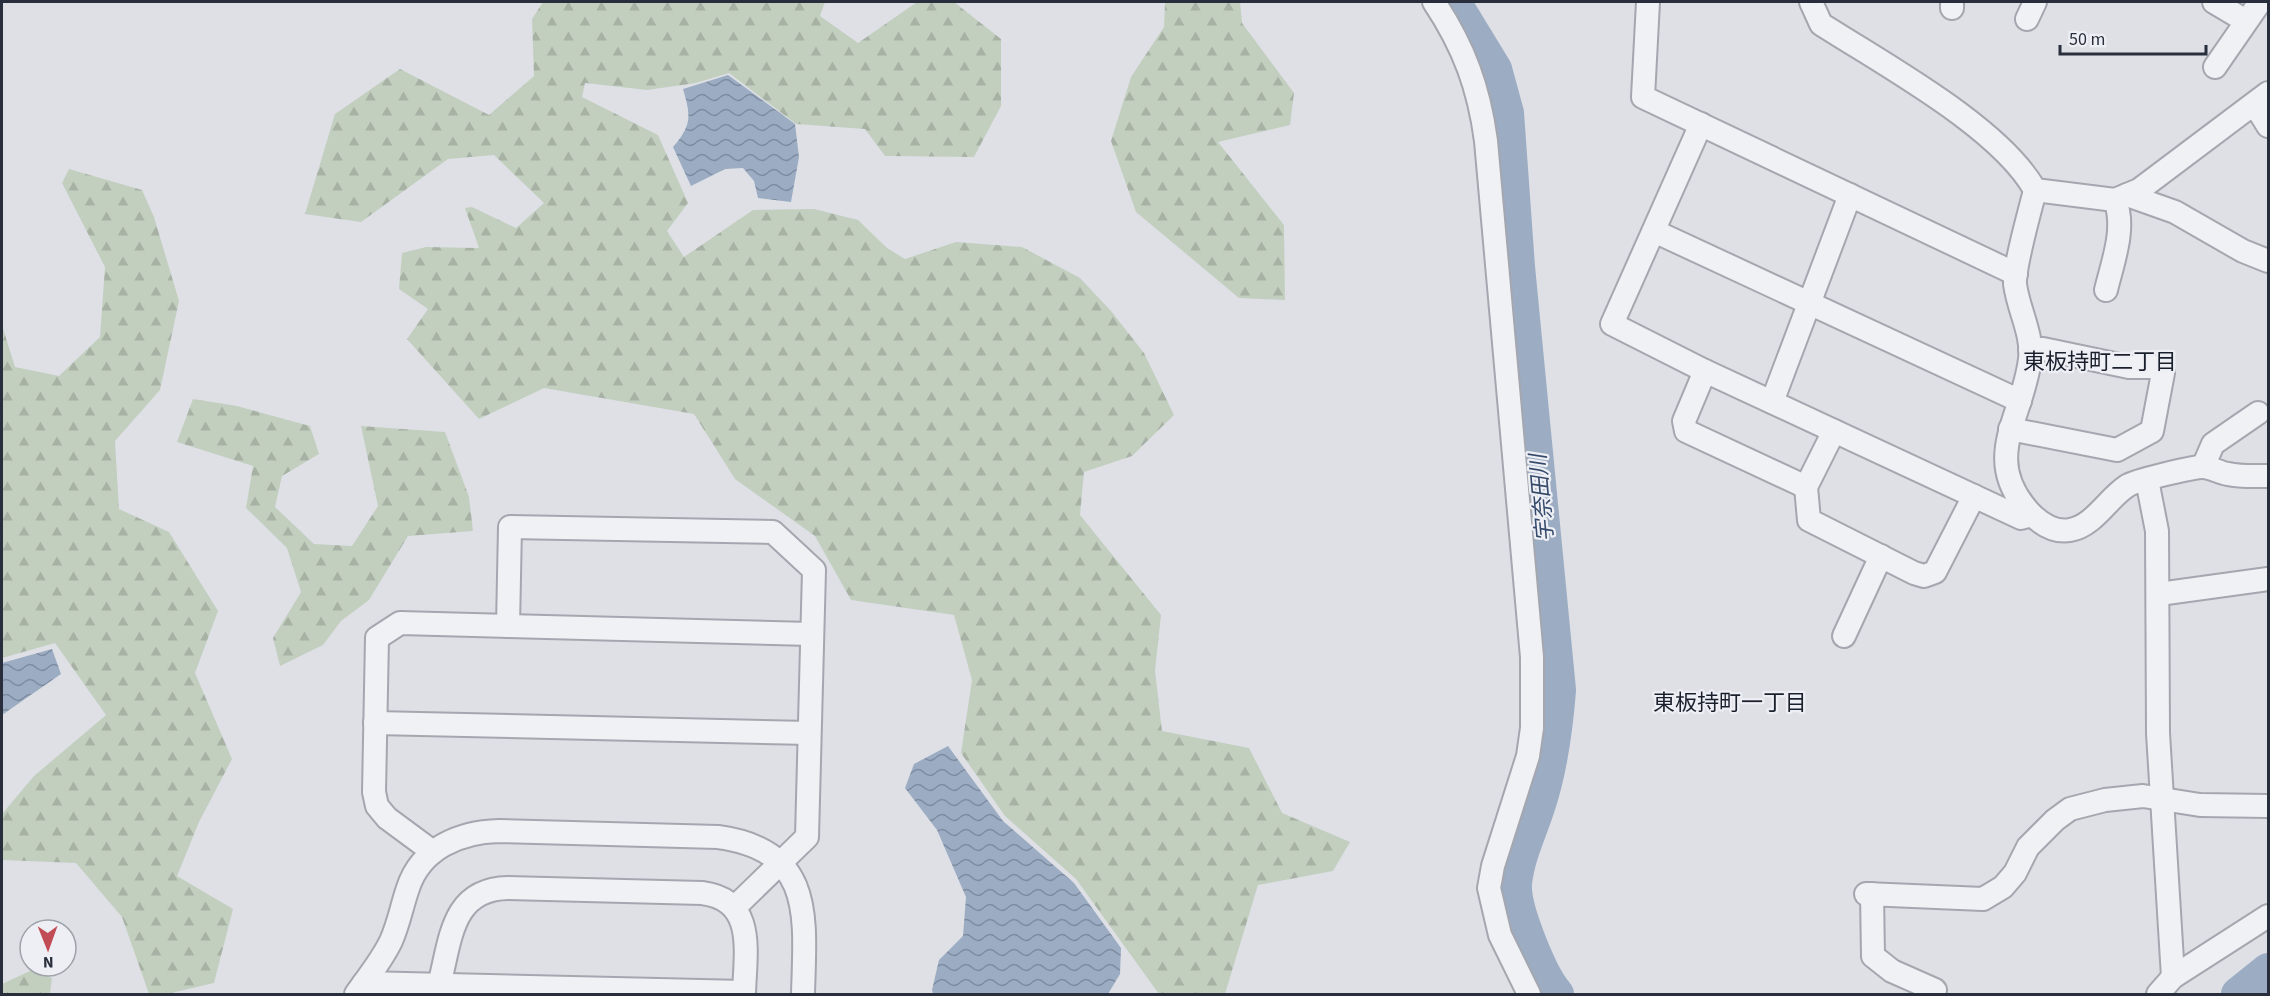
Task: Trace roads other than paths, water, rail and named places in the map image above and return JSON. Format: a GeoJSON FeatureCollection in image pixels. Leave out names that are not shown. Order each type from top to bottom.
{"type":"FeatureCollection","features":[{"type":"Feature","properties":{"kind":"street"},"geometry":{"type":"LineString","coordinates":[[1434,2],[1468,64],[1478,92],[1486,141],[1532,657],[1533,700],[1528,756],[1493,866],[1490,888],[1500,935],[1529,994]]}},
{"type":"Feature","properties":{"kind":"street"},"geometry":{"type":"LineString","coordinates":[[1648,2],[1643,97],[2016,274]]}},
{"type":"Feature","properties":{"kind":"street"},"geometry":{"type":"LineString","coordinates":[[1811,2],[1821,24],[1974,124],[2028,178],[2035,190],[2016,274],[2020,310],[2030,349],[2020,401],[2007,437],[2007,473],[2020,502],[2038,522],[2055,530],[2071,531],[2109,504],[2126,486],[2203,466],[2228,474],[2268,476]]}},
{"type":"Feature","properties":{"kind":"street"},"geometry":{"type":"LineString","coordinates":[[2214,2],[2246,21]]}},
{"type":"Feature","properties":{"kind":"street"},"geometry":{"type":"LineString","coordinates":[[2215,67],[2259,2]]}},
{"type":"Feature","properties":{"kind":"street"},"geometry":{"type":"LineString","coordinates":[[2121,197],[2139,190],[2261,99],[2268,126]]}},
{"type":"Feature","properties":{"kind":"street"},"geometry":{"type":"LineString","coordinates":[[1701,124],[1612,324],[1706,371],[2021,518],[2032,515]]}},
{"type":"Feature","properties":{"kind":"street"},"geometry":{"type":"LineString","coordinates":[[2035,190],[2121,197],[2175,212],[2243,251],[2268,261]]}},
{"type":"Feature","properties":{"kind":"street"},"geometry":{"type":"LineString","coordinates":[[1772,402],[1850,195]]}},
{"type":"Feature","properties":{"kind":"street"},"geometry":{"type":"LineString","coordinates":[[2106,290],[2118,236],[2121,197]]}},
{"type":"Feature","properties":{"kind":"street"},"geometry":{"type":"LineString","coordinates":[[1654,231],[2020,401]]}},
{"type":"Feature","properties":{"kind":"street"},"geometry":{"type":"LineString","coordinates":[[2010,429],[2117,450],[2152,431],[2163,373],[2159,367],[2129,367],[2043,349],[2030,349]]}},
{"type":"Feature","properties":{"kind":"street"},"geometry":{"type":"LineString","coordinates":[[1706,371],[1684,421],[1686,431],[1806,487]]}},
{"type":"Feature","properties":{"kind":"street"},"geometry":{"type":"LineString","coordinates":[[2203,466],[2213,444],[2258,413]]}},
{"type":"Feature","properties":{"kind":"street"},"geometry":{"type":"LineString","coordinates":[[1834,431],[1806,487],[1809,520],[1914,573],[1924,576],[1935,572],[1974,496]]}},
{"type":"Feature","properties":{"kind":"street"},"geometry":{"type":"LineString","coordinates":[[2147,480],[2157,531],[2158,733],[2164,799],[2166,989]]}},
{"type":"Feature","properties":{"kind":"street"},"geometry":{"type":"LineString","coordinates":[[508,626],[510,527],[773,532],[814,570],[807,837],[734,908]]}},
{"type":"Feature","properties":{"kind":"street"},"geometry":{"type":"LineString","coordinates":[[1845,636],[1881,556]]}},
{"type":"Feature","properties":{"kind":"street"},"geometry":{"type":"LineString","coordinates":[[2158,594],[2268,579]]}},
{"type":"Feature","properties":{"kind":"street"},"geometry":{"type":"LineString","coordinates":[[433,852],[387,818],[377,806],[374,792],[377,639],[400,623],[811,633]]}},
{"type":"Feature","properties":{"kind":"street"},"geometry":{"type":"LineString","coordinates":[[375,723],[809,733]]}},
{"type":"Feature","properties":{"kind":"street"},"geometry":{"type":"LineString","coordinates":[[1935,990],[1892,971],[1872,956],[1869,894],[1983,899],[2003,887],[2014,873],[2028,847],[2070,809],[2126,797],[2143,796],[2200,805],[2268,806]]}},
{"type":"Feature","properties":{"kind":"street"},"geometry":{"type":"LineString","coordinates":[[360,989],[390,943],[408,885],[417,868],[433,852],[461,836],[479,832],[718,837],[740,840],[760,848],[781,864],[797,890],[804,910],[803,994]]}},
{"type":"Feature","properties":{"kind":"street"},"geometry":{"type":"LineString","coordinates":[[360,989],[438,985],[744,993],[745,929],[741,916],[717,895],[508,888],[483,891],[470,899],[460,910],[438,985]]}},
{"type":"Feature","properties":{"kind":"street"},"geometry":{"type":"LineString","coordinates":[[2166,989],[2268,916]]}},
{"type":"Feature","properties":{"kind":"water"},"geometry":{"type":"Polygon","coordinates":[[[728,75],[795,124],[799,157],[791,202],[758,198],[754,181],[743,168],[725,169],[691,186],[673,147],[687,126],[688,113],[683,89],[728,75]]]}},
{"type":"Feature","properties":{"kind":"water"},"geometry":{"type":"Polygon","coordinates":[[[52,649],[61,674],[2,715],[2,663],[52,649]]]}},
{"type":"Feature","properties":{"kind":"water"},"geometry":{"type":"Polygon","coordinates":[[[948,746],[1003,821],[1074,883],[1121,948],[1120,974],[1108,994],[933,994],[939,960],[963,936],[966,897],[937,830],[905,788],[914,764],[948,746]]]}},
{"type":"Feature","properties":{"kind":"waterway","name":"宇奈田川"},"geometry":{"type":"LineString","coordinates":[[1454,2],[1495,69],[1507,113],[1518,267],[1559,690],[1550,762],[1539,804],[1519,862],[1515,883],[1518,908],[1529,941],[1543,973],[1557,994]]}},
{"type":"Feature","properties":{"kind":"waterway"},"geometry":{"type":"LineString","coordinates":[[2238,994],[2268,970]]}},
{"type":"Feature","properties":{"kind":"district","name":"東板持町二丁目"},"geometry":{"type":"Point","coordinates":[2100,362]}},
{"type":"Feature","properties":{"kind":"district","name":"東板持町一丁目"},"geometry":{"type":"Point","coordinates":[1730,703]}}]}
